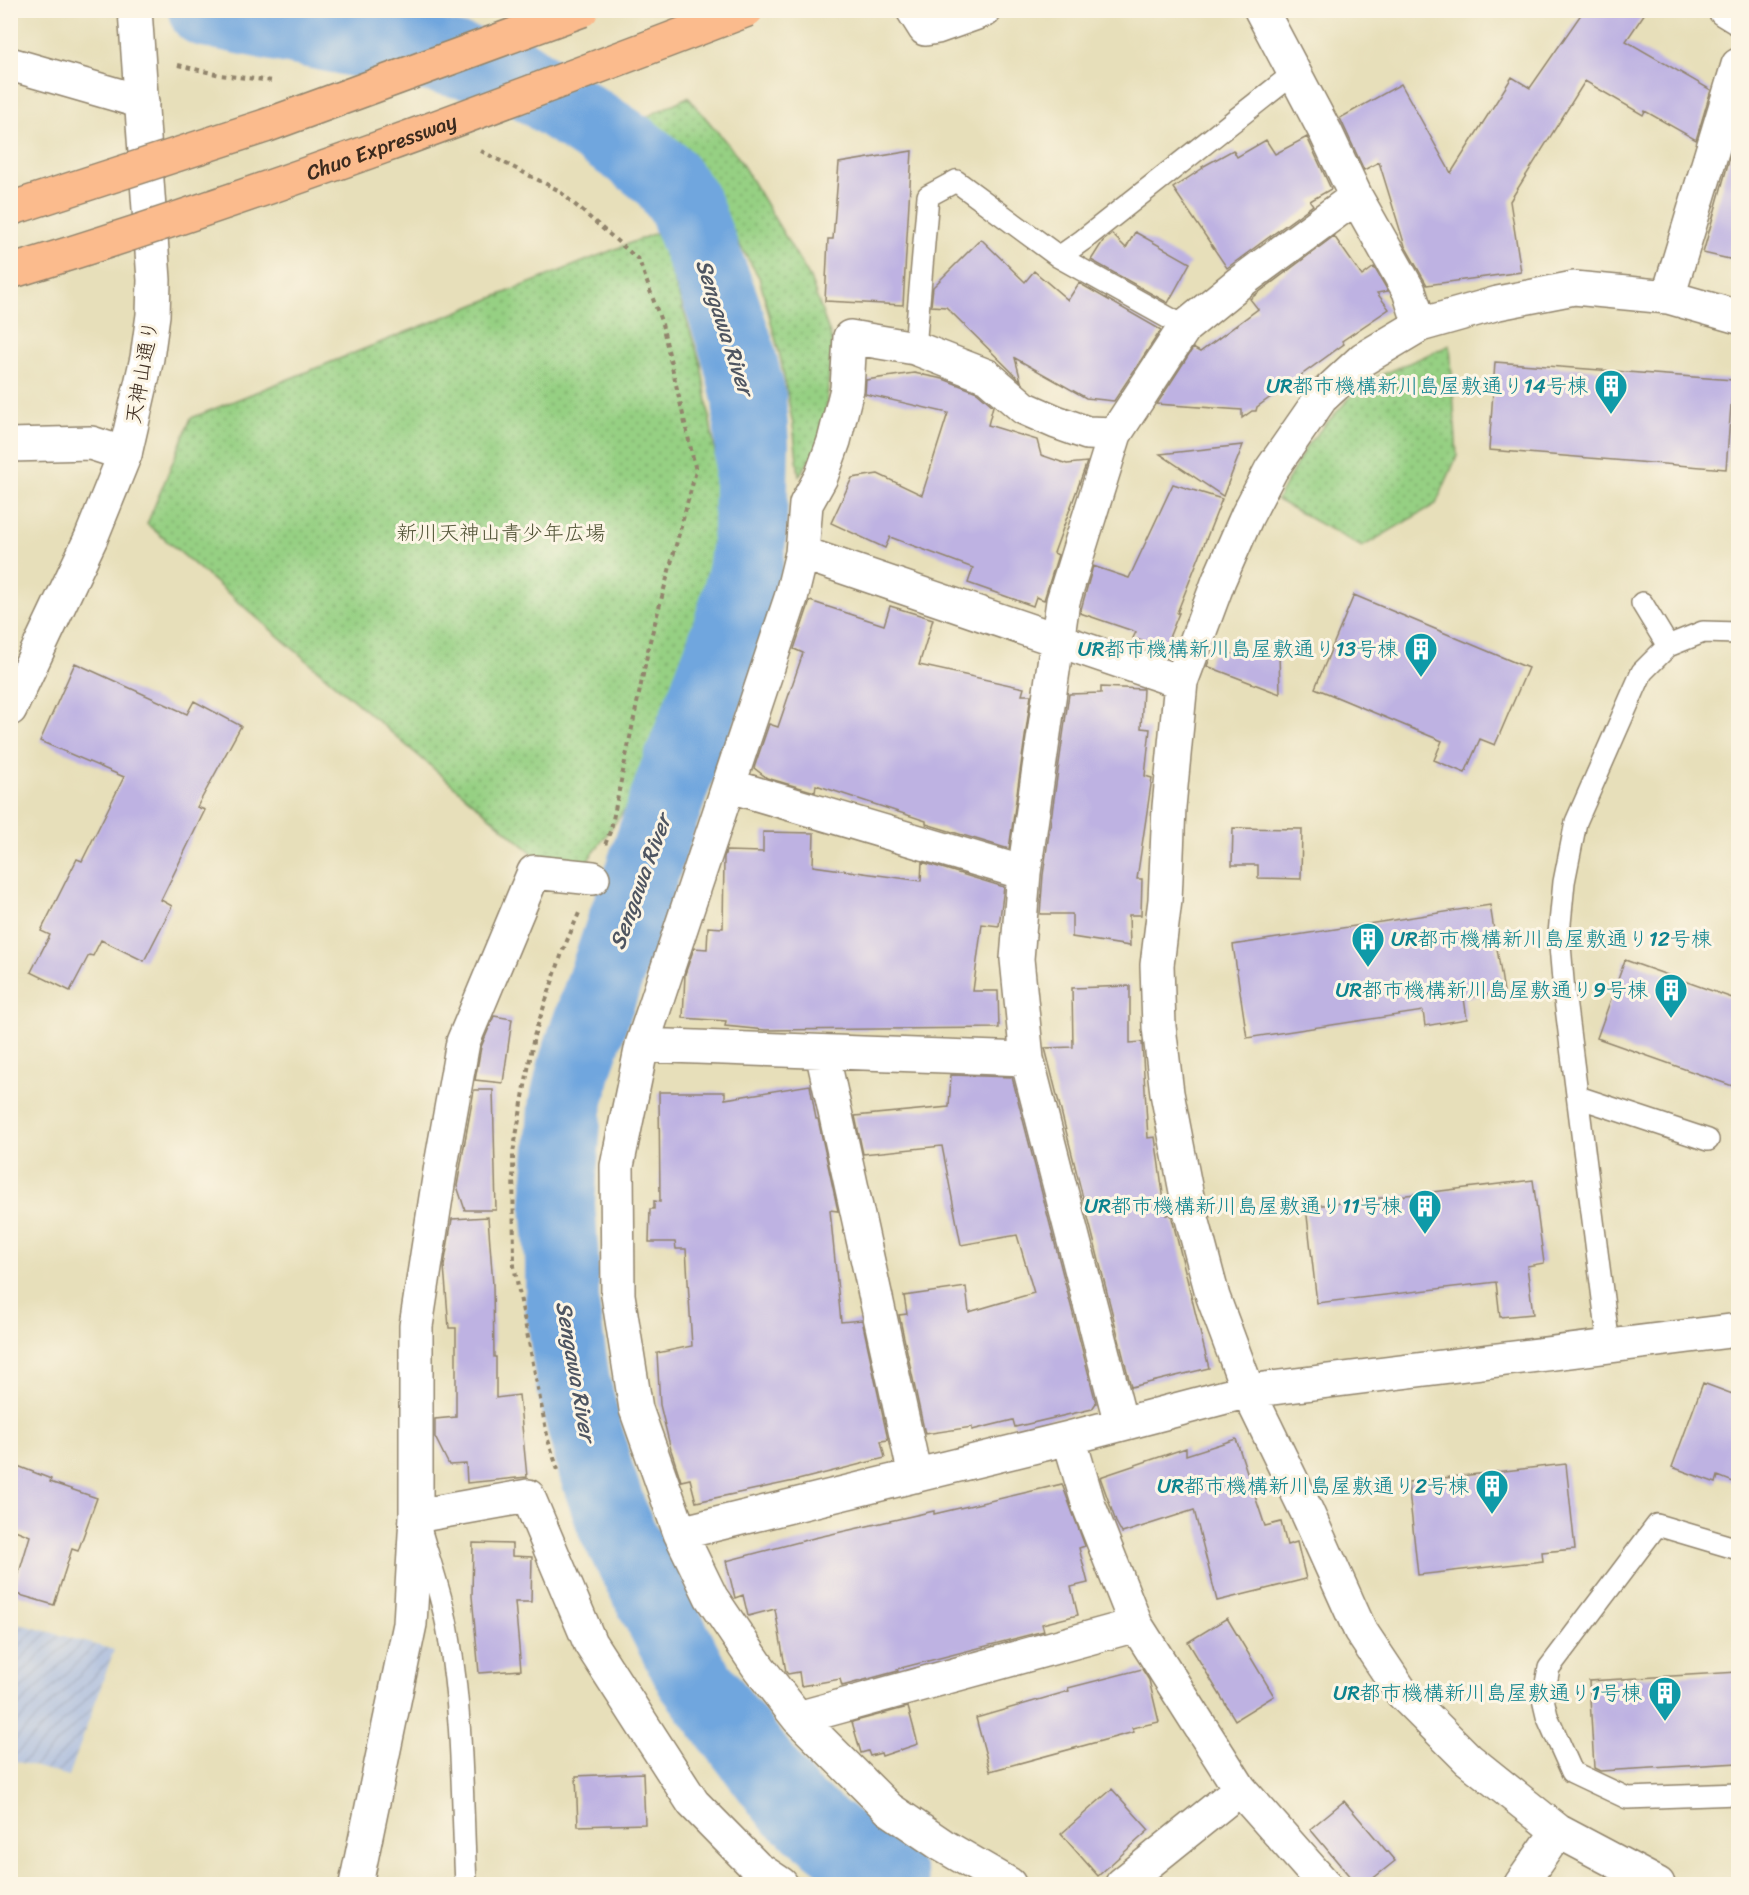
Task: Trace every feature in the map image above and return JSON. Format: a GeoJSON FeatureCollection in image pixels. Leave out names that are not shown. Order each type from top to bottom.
{"type":"FeatureCollection","features":[{"type":"Feature","properties":{"kind":"highway"},"geometry":{"type":"LineString","coordinates":[[10,209],[265,126],[582,10]]}},
{"type":"Feature","properties":{"kind":"highway","name":"Chuo Expressway"},"geometry":{"type":"LineString","coordinates":[[10,272],[301,176],[550,86],[747,10]]}},
{"type":"Feature","properties":{"kind":"street","name":"天神山通り"},"geometry":{"type":"LineString","coordinates":[[10,709],[91,538],[125,454],[143,378],[153,315],[154,280],[135,10]]}},
{"type":"Feature","properties":{"kind":"street"},"geometry":{"type":"LineString","coordinates":[[913,10],[925,29],[985,10]]}},
{"type":"Feature","properties":{"kind":"street"},"geometry":{"type":"LineString","coordinates":[[1261,10],[1326,133],[1356,197],[1409,291],[1420,325]]}},
{"type":"Feature","properties":{"kind":"street"},"geometry":{"type":"LineString","coordinates":[[1725,10],[1738,18]]}},
{"type":"Feature","properties":{"kind":"street"},"geometry":{"type":"LineString","coordinates":[[10,64],[142,102]]}},
{"type":"Feature","properties":{"kind":"street"},"geometry":{"type":"LineString","coordinates":[[1668,297],[1738,65]]}},
{"type":"Feature","properties":{"kind":"street"},"geometry":{"type":"LineString","coordinates":[[1121,1424],[1027,1059],[1017,959],[1023,873],[1063,601],[1115,434],[1185,327],[1239,283],[1356,197]]}},
{"type":"Feature","properties":{"kind":"street"},"geometry":{"type":"LineString","coordinates":[[1658,1884],[1558,1830],[1468,1760],[1402,1693],[1360,1630],[1307,1512],[1248,1391],[1213,1297],[1189,1206],[1167,1093],[1159,1028],[1156,964],[1166,900],[1169,807],[1181,682],[1219,580],[1247,516],[1271,470],[1320,398],[1363,358],[1420,325],[1498,303],[1574,288],[1668,297],[1738,317]]}},
{"type":"Feature","properties":{"kind":"street"},"geometry":{"type":"LineString","coordinates":[[1009,1884],[942,1845],[889,1809],[798,1718],[759,1668],[711,1597],[680,1533],[636,1409],[618,1295],[617,1167],[642,1046],[730,786],[790,598],[802,553],[806,504],[821,477],[834,441],[847,389],[850,337],[915,348],[987,376],[1024,408],[1045,418],[1087,433],[1115,434]]}},
{"type":"Feature","properties":{"kind":"street"},"geometry":{"type":"LineString","coordinates":[[10,445],[91,443],[125,454]]}},
{"type":"Feature","properties":{"kind":"street"},"geometry":{"type":"LineString","coordinates":[[802,553],[1181,682]]}},
{"type":"Feature","properties":{"kind":"street"},"geometry":{"type":"LineString","coordinates":[[730,786],[1023,873]]}},
{"type":"Feature","properties":{"kind":"street"},"geometry":{"type":"LineString","coordinates":[[356,1884],[410,1624],[416,1516],[416,1326],[463,1042],[534,872],[593,878]]}},
{"type":"Feature","properties":{"kind":"street"},"geometry":{"type":"LineString","coordinates":[[642,1046],[1027,1059]]}},
{"type":"Feature","properties":{"kind":"street"},"geometry":{"type":"LineString","coordinates":[[822,1052],[915,1476]]}},
{"type":"Feature","properties":{"kind":"street"},"geometry":{"type":"LineString","coordinates":[[680,1533],[1069,1438],[1248,1391],[1738,1330]]}},
{"type":"Feature","properties":{"kind":"street"},"geometry":{"type":"LineString","coordinates":[[1069,1438],[1089,1506],[1136,1625],[1240,1790],[1324,1884]]}},
{"type":"Feature","properties":{"kind":"street"},"geometry":{"type":"LineString","coordinates":[[416,1516],[528,1496],[590,1642],[693,1803],[757,1869],[781,1884]]}},
{"type":"Feature","properties":{"kind":"street"},"geometry":{"type":"LineString","coordinates":[[798,1718],[1136,1625]]}},
{"type":"Feature","properties":{"kind":"street"},"geometry":{"type":"LineString","coordinates":[[1122,1884],[1240,1790]]}},
{"type":"Feature","properties":{"kind":"street"},"geometry":{"type":"LineString","coordinates":[[1521,1884],[1558,1830]]}},
{"type":"Feature","properties":{"kind":"lane"},"geometry":{"type":"LineString","coordinates":[[1059,257],[1293,74]]}},
{"type":"Feature","properties":{"kind":"lane"},"geometry":{"type":"LineString","coordinates":[[915,348],[928,195],[956,181],[1059,257],[1185,327]]}},
{"type":"Feature","properties":{"kind":"lane"},"geometry":{"type":"LineString","coordinates":[[1642,603],[1668,646]]}},
{"type":"Feature","properties":{"kind":"lane"},"geometry":{"type":"LineString","coordinates":[[1609,1346],[1564,992],[1559,934],[1564,882],[1576,822],[1642,672],[1668,646],[1702,632],[1738,633]]}},
{"type":"Feature","properties":{"kind":"lane"},"geometry":{"type":"LineString","coordinates":[[1578,1097],[1708,1140]]}},
{"type":"Feature","properties":{"kind":"lane"},"geometry":{"type":"LineString","coordinates":[[416,1516],[442,1602],[450,1639],[461,1748],[466,1884]]}},
{"type":"Feature","properties":{"kind":"lane"},"geometry":{"type":"LineString","coordinates":[[1738,1549],[1657,1525],[1549,1668],[1543,1698],[1547,1716],[1572,1772],[1627,1798],[1738,1794]]}},
{"type":"Feature","properties":{"kind":"shaded area"},"geometry":{"type":"Polygon","coordinates":[[[10,1621],[114,1650],[69,1776],[11,1760],[10,1621]]]}},
{"type":"Feature","properties":{"kind":"green space"},"geometry":{"type":"Polygon","coordinates":[[[688,97],[736,154],[810,278],[832,340],[824,438],[799,476],[793,425],[780,356],[759,277],[722,216],[646,117],[688,97]]]}},
{"type":"Feature","properties":{"kind":"green space","name":"新川天神山青少年広場"},"geometry":{"type":"Polygon","coordinates":[[[658,232],[701,364],[731,553],[655,768],[570,885],[147,524],[191,418],[658,232]]]}},
{"type":"Feature","properties":{"kind":"green space"},"geometry":{"type":"Polygon","coordinates":[[[1450,345],[1457,456],[1436,504],[1362,547],[1277,500],[1307,445],[1363,383],[1450,345]]]}},
{"type":"Feature","properties":{"kind":"building"},"geometry":{"type":"Polygon","coordinates":[[[1584,10],[1647,10],[1626,41],[1711,90],[1696,140],[1645,111],[1643,115],[1585,81],[1510,201],[1521,272],[1427,285],[1405,246],[1379,162],[1364,170],[1340,118],[1401,84],[1451,173],[1512,77],[1530,88],[1584,10]]]}},
{"type":"Feature","properties":{"kind":"building"},"geometry":{"type":"Polygon","coordinates":[[[1738,128],[1738,261],[1703,253],[1738,128]]]}},
{"type":"Feature","properties":{"kind":"building"},"geometry":{"type":"Polygon","coordinates":[[[1307,137],[1331,189],[1310,201],[1313,205],[1227,268],[1173,188],[1202,167],[1233,150],[1237,157],[1266,140],[1275,154],[1307,137]]]}},
{"type":"Feature","properties":{"kind":"building"},"geometry":{"type":"Polygon","coordinates":[[[912,151],[903,305],[825,301],[828,239],[833,239],[839,163],[912,151]]]}},
{"type":"Feature","properties":{"kind":"building"},"geometry":{"type":"Polygon","coordinates":[[[1135,232],[1190,263],[1168,303],[1091,260],[1103,241],[1112,234],[1126,248],[1135,232]]]}},
{"type":"Feature","properties":{"kind":"building"},"geometry":{"type":"Polygon","coordinates":[[[1334,236],[1362,276],[1374,267],[1388,291],[1377,293],[1389,309],[1342,341],[1344,344],[1257,407],[1256,411],[1242,418],[1242,410],[1157,404],[1193,348],[1200,352],[1258,309],[1250,299],[1334,236]]]}},
{"type":"Feature","properties":{"kind":"building"},"geometry":{"type":"Polygon","coordinates":[[[981,239],[1025,282],[1034,271],[1068,300],[1079,283],[1161,330],[1114,401],[1086,398],[1015,358],[1021,381],[946,307],[931,306],[933,287],[981,239]]]}},
{"type":"Feature","properties":{"kind":"building","name":"UR都市機構新川島屋敷通り14号棟"},"geometry":{"type":"Polygon","coordinates":[[[1495,362],[1733,380],[1726,469],[1489,450],[1495,362]]]}},
{"type":"Feature","properties":{"kind":"building"},"geometry":{"type":"Polygon","coordinates":[[[914,373],[943,379],[977,392],[993,406],[988,425],[1037,440],[1041,455],[1067,464],[1087,462],[1054,553],[1058,555],[1044,600],[1036,597],[1033,606],[968,583],[973,568],[890,537],[885,548],[831,523],[852,478],[878,474],[922,495],[948,413],[865,394],[866,380],[914,373]]]}},
{"type":"Feature","properties":{"kind":"building"},"geometry":{"type":"Polygon","coordinates":[[[1243,445],[1223,496],[1160,454],[1243,445]]]}},
{"type":"Feature","properties":{"kind":"building"},"geometry":{"type":"Polygon","coordinates":[[[1173,484],[1222,499],[1166,645],[1153,645],[1133,638],[1136,632],[1080,613],[1093,566],[1129,578],[1173,484]]]}},
{"type":"Feature","properties":{"kind":"building","name":"UR都市機構新川島屋敷通り13号棟"},"geometry":{"type":"Polygon","coordinates":[[[1354,595],[1528,668],[1495,745],[1480,739],[1465,773],[1434,760],[1442,741],[1315,688],[1354,595]]]}},
{"type":"Feature","properties":{"kind":"building"},"geometry":{"type":"Polygon","coordinates":[[[810,601],[884,625],[890,606],[933,619],[919,665],[1024,688],[1022,695],[1031,695],[1009,849],[926,824],[926,821],[816,785],[815,792],[767,778],[754,768],[769,724],[778,727],[803,653],[794,649],[810,601]]]}},
{"type":"Feature","properties":{"kind":"building"},"geometry":{"type":"Polygon","coordinates":[[[1279,653],[1280,694],[1207,666],[1212,654],[1279,653]]]}},
{"type":"Feature","properties":{"kind":"building"},"geometry":{"type":"Polygon","coordinates":[[[75,663],[187,714],[194,701],[241,726],[197,807],[205,810],[161,900],[172,906],[144,961],[101,940],[93,956],[89,955],[70,991],[31,972],[50,935],[41,931],[77,859],[82,861],[124,777],[40,741],[75,663]]]}},
{"type":"Feature","properties":{"kind":"building"},"geometry":{"type":"Polygon","coordinates":[[[1101,687],[1143,689],[1141,728],[1150,729],[1145,776],[1152,778],[1137,879],[1142,879],[1141,915],[1129,915],[1130,946],[1072,937],[1072,914],[1040,914],[1043,875],[1069,694],[1101,693],[1101,687]]]}},
{"type":"Feature","properties":{"kind":"building"},"geometry":{"type":"Polygon","coordinates":[[[1233,828],[1302,829],[1301,879],[1258,878],[1258,865],[1232,865],[1233,828]]]}},
{"type":"Feature","properties":{"kind":"building"},"geometry":{"type":"Polygon","coordinates":[[[763,832],[814,833],[813,866],[921,881],[922,862],[1004,887],[999,926],[982,924],[973,991],[998,991],[999,1028],[765,1030],[725,1026],[726,1021],[683,1018],[685,974],[694,948],[707,949],[708,927],[723,928],[726,851],[763,852],[763,832]]]}},
{"type":"Feature","properties":{"kind":"building","name":"UR都市機構新川島屋敷通り12号棟"},"geometry":{"type":"Polygon","coordinates":[[[1490,905],[1504,992],[1464,998],[1467,1019],[1425,1026],[1423,1011],[1247,1038],[1233,945],[1490,905]]]}},
{"type":"Feature","properties":{"kind":"building","name":"UR都市機構新川島屋敷通り9号棟"},"geometry":{"type":"Polygon","coordinates":[[[1625,960],[1738,1000],[1738,1088],[1597,1038],[1625,960]]]}},
{"type":"Feature","properties":{"kind":"building"},"geometry":{"type":"Polygon","coordinates":[[[1130,986],[1130,1043],[1142,1042],[1148,1138],[1155,1137],[1166,1215],[1171,1214],[1209,1368],[1131,1387],[1045,1048],[1073,1047],[1072,988],[1130,986]]]}},
{"type":"Feature","properties":{"kind":"building"},"geometry":{"type":"Polygon","coordinates":[[[494,1016],[512,1019],[503,1083],[475,1080],[481,1047],[494,1016]]]}},
{"type":"Feature","properties":{"kind":"building"},"geometry":{"type":"Polygon","coordinates":[[[951,1075],[1012,1077],[1096,1403],[1092,1409],[1015,1427],[1013,1420],[972,1430],[972,1427],[925,1434],[899,1315],[907,1314],[904,1296],[966,1287],[969,1312],[1034,1293],[1017,1235],[961,1245],[942,1146],[863,1154],[855,1116],[949,1107],[951,1075]]]}},
{"type":"Feature","properties":{"kind":"building"},"geometry":{"type":"Polygon","coordinates":[[[810,1085],[838,1211],[830,1210],[841,1322],[862,1320],[888,1440],[881,1441],[885,1458],[696,1502],[690,1479],[681,1481],[660,1405],[657,1353],[692,1346],[686,1249],[676,1249],[675,1242],[649,1242],[650,1209],[654,1209],[654,1201],[660,1202],[659,1092],[725,1092],[725,1099],[810,1085]]]}},
{"type":"Feature","properties":{"kind":"building"},"geometry":{"type":"Polygon","coordinates":[[[474,1090],[493,1090],[496,1210],[465,1210],[457,1186],[474,1090]]]}},
{"type":"Feature","properties":{"kind":"building","name":"UR都市機構新川島屋敷通り11号棟"},"geometry":{"type":"Polygon","coordinates":[[[1533,1180],[1544,1263],[1527,1266],[1533,1314],[1500,1317],[1496,1282],[1317,1303],[1306,1207],[1533,1180]]]}},
{"type":"Feature","properties":{"kind":"building"},"geometry":{"type":"Polygon","coordinates":[[[488,1217],[493,1285],[496,1398],[519,1395],[527,1477],[467,1483],[466,1464],[449,1465],[435,1437],[435,1419],[456,1417],[456,1328],[449,1328],[444,1266],[452,1219],[488,1217]]]}},
{"type":"Feature","properties":{"kind":"building"},"geometry":{"type":"Polygon","coordinates":[[[1703,1383],[1738,1396],[1738,1484],[1718,1476],[1716,1483],[1672,1467],[1703,1383]]]}},
{"type":"Feature","properties":{"kind":"building"},"geometry":{"type":"Polygon","coordinates":[[[1236,1439],[1265,1526],[1281,1522],[1287,1545],[1297,1542],[1306,1579],[1217,1601],[1194,1510],[1122,1533],[1100,1477],[1186,1448],[1186,1455],[1236,1439]]]}},
{"type":"Feature","properties":{"kind":"building"},"geometry":{"type":"Polygon","coordinates":[[[10,1463],[51,1479],[50,1482],[97,1498],[78,1551],[72,1549],[54,1605],[13,1593],[30,1536],[10,1528],[10,1463]]]}},
{"type":"Feature","properties":{"kind":"building","name":"UR都市機構新川島屋敷通り2号棟"},"geometry":{"type":"Polygon","coordinates":[[[1566,1464],[1575,1549],[1542,1552],[1543,1561],[1418,1575],[1408,1482],[1566,1464]]]}},
{"type":"Feature","properties":{"kind":"building"},"geometry":{"type":"Polygon","coordinates":[[[1062,1484],[1085,1546],[1079,1548],[1088,1583],[1071,1587],[1078,1615],[1042,1624],[1044,1631],[897,1669],[898,1671],[842,1686],[840,1679],[801,1686],[799,1672],[788,1674],[786,1672],[775,1609],[748,1616],[743,1595],[735,1598],[726,1561],[814,1538],[934,1511],[934,1514],[1062,1484]]]}},
{"type":"Feature","properties":{"kind":"building"},"geometry":{"type":"Polygon","coordinates":[[[473,1543],[512,1544],[512,1556],[532,1557],[531,1602],[515,1602],[521,1670],[479,1673],[472,1596],[473,1543]]]}},
{"type":"Feature","properties":{"kind":"building"},"geometry":{"type":"Polygon","coordinates":[[[1227,1618],[1274,1696],[1235,1720],[1188,1642],[1227,1618]]]}},
{"type":"Feature","properties":{"kind":"building"},"geometry":{"type":"Polygon","coordinates":[[[1142,1669],[1149,1680],[1159,1722],[1132,1728],[1134,1732],[990,1771],[976,1718],[1069,1691],[1068,1688],[1142,1669]]]}},
{"type":"Feature","properties":{"kind":"building","name":"UR都市機構新川島屋敷通り1号棟"},"geometry":{"type":"Polygon","coordinates":[[[1738,1672],[1738,1763],[1600,1771],[1594,1768],[1589,1681],[1738,1672]]]}},
{"type":"Feature","properties":{"kind":"building"},"geometry":{"type":"Polygon","coordinates":[[[908,1707],[918,1744],[882,1756],[881,1753],[870,1756],[868,1751],[861,1753],[852,1722],[908,1707]]]}},
{"type":"Feature","properties":{"kind":"building"},"geometry":{"type":"Polygon","coordinates":[[[643,1773],[645,1824],[578,1826],[576,1776],[643,1773]]]}},
{"type":"Feature","properties":{"kind":"building"},"geometry":{"type":"Polygon","coordinates":[[[1112,1789],[1149,1830],[1098,1876],[1061,1834],[1112,1789]]]}},
{"type":"Feature","properties":{"kind":"building"},"geometry":{"type":"Polygon","coordinates":[[[1344,1801],[1395,1861],[1366,1884],[1356,1884],[1310,1829],[1344,1801]]]}},
{"type":"Feature","properties":{"kind":"waterway","name":"Sengawa River"},"geometry":{"type":"LineString","coordinates":[[205,10],[510,71],[632,151],[664,176],[684,204],[721,301],[738,352],[749,397],[752,445],[750,532],[745,572],[720,658],[673,782],[576,1063],[565,1108],[558,1203],[562,1305],[573,1382],[596,1471],[614,1524],[692,1676],[791,1806],[892,1884]]}},
{"type":"Feature","properties":{"kind":"place","name":"UR都市機構新川島屋敷通り14号棟"},"geometry":{"type":"Point","coordinates":[1611,415]}},
{"type":"Feature","properties":{"kind":"place","name":"UR都市機構新川島屋敷通り13号棟"},"geometry":{"type":"Point","coordinates":[1421,678]}},
{"type":"Feature","properties":{"kind":"place","name":"UR都市機構新川島屋敷通り12号棟"},"geometry":{"type":"Point","coordinates":[1368,968]}},
{"type":"Feature","properties":{"kind":"place","name":"UR都市機構新川島屋敷通り9号棟"},"geometry":{"type":"Point","coordinates":[1671,1019]}},
{"type":"Feature","properties":{"kind":"place","name":"UR都市機構新川島屋敷通り11号棟"},"geometry":{"type":"Point","coordinates":[1425,1235]}},
{"type":"Feature","properties":{"kind":"place","name":"UR都市機構新川島屋敷通り2号棟"},"geometry":{"type":"Point","coordinates":[1492,1515]}},
{"type":"Feature","properties":{"kind":"place","name":"UR都市機構新川島屋敷通り1号棟"},"geometry":{"type":"Point","coordinates":[1665,1722]}}]}
